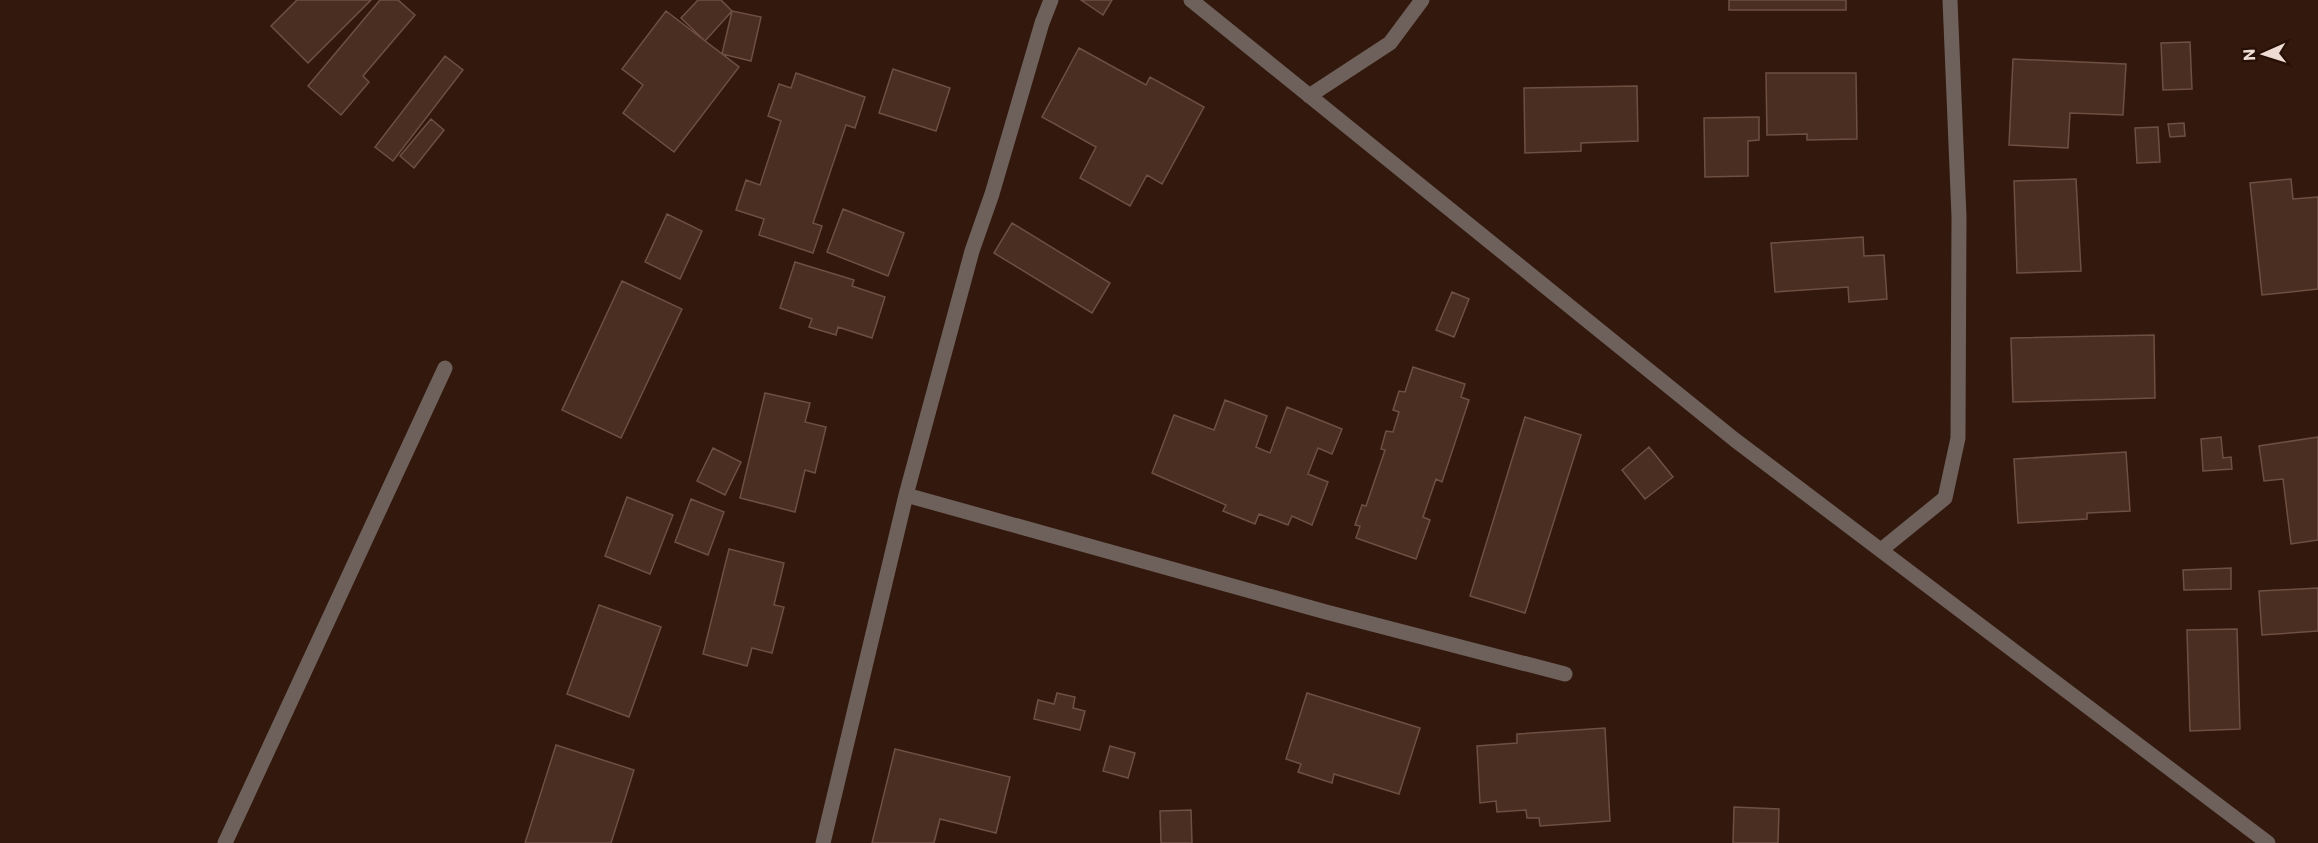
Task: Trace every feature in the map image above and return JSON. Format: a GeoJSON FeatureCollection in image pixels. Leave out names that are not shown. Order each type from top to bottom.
{"type":"FeatureCollection","features":[{"type":"Feature","properties":{"kind":"street"},"geometry":{"type":"LineString","coordinates":[[823,843],[906,495],[972,251],[992,194],[1042,23],[1051,0]]}},
{"type":"Feature","properties":{"kind":"street"},"geometry":{"type":"LineString","coordinates":[[1191,0],[1735,440],[2268,843]]}},
{"type":"Feature","properties":{"kind":"street"},"geometry":{"type":"LineString","coordinates":[[1309,96],[1390,43],[1422,0]]}},
{"type":"Feature","properties":{"kind":"street"},"geometry":{"type":"LineString","coordinates":[[1881,550],[1946,498],[1958,438],[1959,217],[1950,0]]}},
{"type":"Feature","properties":{"kind":"street"},"geometry":{"type":"LineString","coordinates":[[225,843],[445,368]]}},
{"type":"Feature","properties":{"kind":"street"},"geometry":{"type":"LineString","coordinates":[[906,495],[1326,612],[1565,674]]}},
{"type":"Feature","properties":{"kind":"building"},"geometry":{"type":"Polygon","coordinates":[[[297,0],[371,0],[308,63],[271,26],[297,0]]]}},
{"type":"Feature","properties":{"kind":"building"},"geometry":{"type":"Polygon","coordinates":[[[380,0],[398,0],[415,15],[363,76],[369,82],[341,115],[308,86],[380,0]]]}},
{"type":"Feature","properties":{"kind":"building"},"geometry":{"type":"Polygon","coordinates":[[[698,0],[721,0],[732,11],[705,41],[681,18],[698,0]]]}},
{"type":"Feature","properties":{"kind":"building"},"geometry":{"type":"Polygon","coordinates":[[[1081,0],[1112,0],[1103,15],[1081,0]]]}},
{"type":"Feature","properties":{"kind":"building"},"geometry":{"type":"Polygon","coordinates":[[[1729,0],[1846,0],[1846,10],[1729,10],[1729,0]]]}},
{"type":"Feature","properties":{"kind":"building"},"geometry":{"type":"Polygon","coordinates":[[[666,11],[739,67],[674,152],[623,113],[643,85],[622,69],[666,11]]]}},
{"type":"Feature","properties":{"kind":"building"},"geometry":{"type":"Polygon","coordinates":[[[732,11],[761,17],[751,61],[722,54],[732,11]]]}},
{"type":"Feature","properties":{"kind":"building"},"geometry":{"type":"Polygon","coordinates":[[[2190,42],[2192,89],[2163,90],[2161,43],[2190,42]]]}},
{"type":"Feature","properties":{"kind":"building"},"geometry":{"type":"Polygon","coordinates":[[[1079,48],[1146,85],[1150,77],[1204,107],[1162,184],[1147,175],[1130,206],[1080,178],[1096,147],[1042,117],[1079,48]]]}},
{"type":"Feature","properties":{"kind":"building"},"geometry":{"type":"Polygon","coordinates":[[[445,56],[463,70],[393,161],[375,147],[445,56]]]}},
{"type":"Feature","properties":{"kind":"building"},"geometry":{"type":"Polygon","coordinates":[[[2013,59],[2126,64],[2123,115],[2070,113],[2068,148],[2009,145],[2013,59]]]}},
{"type":"Feature","properties":{"kind":"building"},"geometry":{"type":"Polygon","coordinates":[[[893,69],[950,88],[936,131],[879,113],[893,69]]]}},
{"type":"Feature","properties":{"kind":"building"},"geometry":{"type":"Polygon","coordinates":[[[796,73],[865,97],[855,128],[846,125],[813,223],[822,226],[813,253],[759,235],[764,219],[736,210],[746,180],[760,185],[781,121],[768,116],[779,84],[791,88],[796,73]]]}},
{"type":"Feature","properties":{"kind":"building"},"geometry":{"type":"Polygon","coordinates":[[[1766,73],[1856,73],[1857,139],[1807,140],[1807,134],[1767,135],[1766,73]]]}},
{"type":"Feature","properties":{"kind":"building"},"geometry":{"type":"Polygon","coordinates":[[[1637,86],[1638,141],[1581,143],[1581,151],[1525,153],[1524,88],[1637,86]]]}},
{"type":"Feature","properties":{"kind":"building"},"geometry":{"type":"Polygon","coordinates":[[[1759,117],[1759,140],[1748,141],[1748,176],[1705,177],[1704,118],[1759,117]]]}},
{"type":"Feature","properties":{"kind":"building"},"geometry":{"type":"Polygon","coordinates":[[[431,119],[444,130],[414,168],[400,156],[431,119]]]}},
{"type":"Feature","properties":{"kind":"building"},"geometry":{"type":"Polygon","coordinates":[[[2184,123],[2185,136],[2170,137],[2168,124],[2184,123]]]}},
{"type":"Feature","properties":{"kind":"building"},"geometry":{"type":"Polygon","coordinates":[[[2158,127],[2160,162],[2137,163],[2135,128],[2158,127]]]}},
{"type":"Feature","properties":{"kind":"building"},"geometry":{"type":"Polygon","coordinates":[[[2076,179],[2081,271],[2017,273],[2014,181],[2076,179]]]}},
{"type":"Feature","properties":{"kind":"building"},"geometry":{"type":"Polygon","coordinates":[[[2291,179],[2293,199],[2318,197],[2318,289],[2262,295],[2250,183],[2291,179]]]}},
{"type":"Feature","properties":{"kind":"building"},"geometry":{"type":"Polygon","coordinates":[[[843,209],[904,233],[888,276],[827,252],[843,209]]]}},
{"type":"Feature","properties":{"kind":"building"},"geometry":{"type":"Polygon","coordinates":[[[667,214],[702,231],[680,279],[645,262],[667,214]]]}},
{"type":"Feature","properties":{"kind":"building"},"geometry":{"type":"Polygon","coordinates":[[[1012,223],[1110,283],[1092,313],[994,253],[1012,223]]]}},
{"type":"Feature","properties":{"kind":"building"},"geometry":{"type":"Polygon","coordinates":[[[1863,237],[1864,256],[1884,255],[1887,299],[1849,302],[1848,287],[1775,292],[1771,243],[1863,237]]]}},
{"type":"Feature","properties":{"kind":"building"},"geometry":{"type":"Polygon","coordinates":[[[795,262],[854,280],[852,286],[885,297],[872,338],[838,327],[836,335],[809,327],[812,319],[780,308],[795,262]]]}},
{"type":"Feature","properties":{"kind":"building"},"geometry":{"type":"Polygon","coordinates":[[[622,281],[682,309],[621,438],[562,410],[622,281]]]}},
{"type":"Feature","properties":{"kind":"building"},"geometry":{"type":"Polygon","coordinates":[[[1452,292],[1469,299],[1454,337],[1436,330],[1452,292]]]}},
{"type":"Feature","properties":{"kind":"building"},"geometry":{"type":"Polygon","coordinates":[[[2154,335],[2155,398],[2013,402],[2011,338],[2154,335]]]}},
{"type":"Feature","properties":{"kind":"building"},"geometry":{"type":"Polygon","coordinates":[[[1413,367],[1465,384],[1461,397],[1469,400],[1442,482],[1436,479],[1423,517],[1430,520],[1416,559],[1356,538],[1360,526],[1355,525],[1362,505],[1366,506],[1385,450],[1381,449],[1386,431],[1393,432],[1399,412],[1393,410],[1399,391],[1405,392],[1413,367]]]}},
{"type":"Feature","properties":{"kind":"building"},"geometry":{"type":"Polygon","coordinates":[[[765,393],[810,403],[805,422],[826,427],[815,473],[805,470],[795,512],[740,498],[765,393]]]}},
{"type":"Feature","properties":{"kind":"building"},"geometry":{"type":"Polygon","coordinates":[[[1225,400],[1267,416],[1256,447],[1270,453],[1287,407],[1342,429],[1332,454],[1318,448],[1308,474],[1328,482],[1312,525],[1292,516],[1288,525],[1259,514],[1255,524],[1223,511],[1226,505],[1152,473],[1174,415],[1214,430],[1225,400]]]}},
{"type":"Feature","properties":{"kind":"building"},"geometry":{"type":"Polygon","coordinates":[[[1525,417],[1581,435],[1525,613],[1470,596],[1525,417]]]}},
{"type":"Feature","properties":{"kind":"building"},"geometry":{"type":"Polygon","coordinates":[[[2221,437],[2223,458],[2231,457],[2232,469],[2203,471],[2201,439],[2221,437]]]}},
{"type":"Feature","properties":{"kind":"building"},"geometry":{"type":"Polygon","coordinates":[[[2318,437],[2318,540],[2291,544],[2283,479],[2264,481],[2259,446],[2318,437]]]}},
{"type":"Feature","properties":{"kind":"building"},"geometry":{"type":"Polygon","coordinates":[[[1649,447],[1673,477],[1645,499],[1622,470],[1649,447]]]}},
{"type":"Feature","properties":{"kind":"building"},"geometry":{"type":"Polygon","coordinates":[[[713,448],[741,462],[725,495],[697,481],[713,448]]]}},
{"type":"Feature","properties":{"kind":"building"},"geometry":{"type":"Polygon","coordinates":[[[2126,452],[2130,511],[2087,513],[2087,519],[2018,523],[2014,459],[2126,452]]]}},
{"type":"Feature","properties":{"kind":"building"},"geometry":{"type":"Polygon","coordinates":[[[627,497],[673,515],[650,574],[605,556],[627,497]]]}},
{"type":"Feature","properties":{"kind":"building"},"geometry":{"type":"Polygon","coordinates":[[[691,499],[724,512],[708,555],[675,542],[691,499]]]}},
{"type":"Feature","properties":{"kind":"building"},"geometry":{"type":"Polygon","coordinates":[[[729,549],[784,563],[774,605],[784,607],[772,653],[752,648],[747,666],[703,654],[729,549]]]}},
{"type":"Feature","properties":{"kind":"building"},"geometry":{"type":"Polygon","coordinates":[[[2231,568],[2231,589],[2184,590],[2183,570],[2231,568]]]}},
{"type":"Feature","properties":{"kind":"building"},"geometry":{"type":"Polygon","coordinates":[[[2318,588],[2318,631],[2262,635],[2259,591],[2318,588]]]}},
{"type":"Feature","properties":{"kind":"building"},"geometry":{"type":"Polygon","coordinates":[[[599,605],[661,627],[629,717],[567,694],[599,605]]]}},
{"type":"Feature","properties":{"kind":"building"},"geometry":{"type":"Polygon","coordinates":[[[2237,629],[2240,729],[2190,731],[2187,630],[2237,629]]]}},
{"type":"Feature","properties":{"kind":"building"},"geometry":{"type":"Polygon","coordinates":[[[1057,693],[1075,697],[1073,708],[1085,711],[1080,730],[1034,719],[1038,700],[1054,704],[1057,693]]]}},
{"type":"Feature","properties":{"kind":"building"},"geometry":{"type":"Polygon","coordinates":[[[1307,693],[1420,728],[1399,794],[1334,774],[1332,783],[1298,772],[1301,764],[1286,759],[1307,693]]]}},
{"type":"Feature","properties":{"kind":"building"},"geometry":{"type":"Polygon","coordinates":[[[1605,728],[1610,821],[1540,826],[1539,818],[1527,818],[1526,810],[1497,812],[1496,801],[1480,803],[1477,746],[1517,743],[1517,734],[1605,728]]]}},
{"type":"Feature","properties":{"kind":"building"},"geometry":{"type":"Polygon","coordinates":[[[556,745],[634,770],[611,843],[525,843],[556,745]]]}},
{"type":"Feature","properties":{"kind":"building"},"geometry":{"type":"Polygon","coordinates":[[[1110,746],[1135,753],[1128,778],[1103,771],[1110,746]]]}},
{"type":"Feature","properties":{"kind":"building"},"geometry":{"type":"Polygon","coordinates":[[[895,749],[1010,777],[996,833],[940,819],[934,843],[872,843],[895,749]]]}},
{"type":"Feature","properties":{"kind":"building"},"geometry":{"type":"Polygon","coordinates":[[[1734,807],[1779,809],[1778,843],[1733,843],[1734,807]]]}},
{"type":"Feature","properties":{"kind":"building"},"geometry":{"type":"Polygon","coordinates":[[[1191,810],[1192,843],[1161,843],[1160,811],[1191,810]]]}}]}
